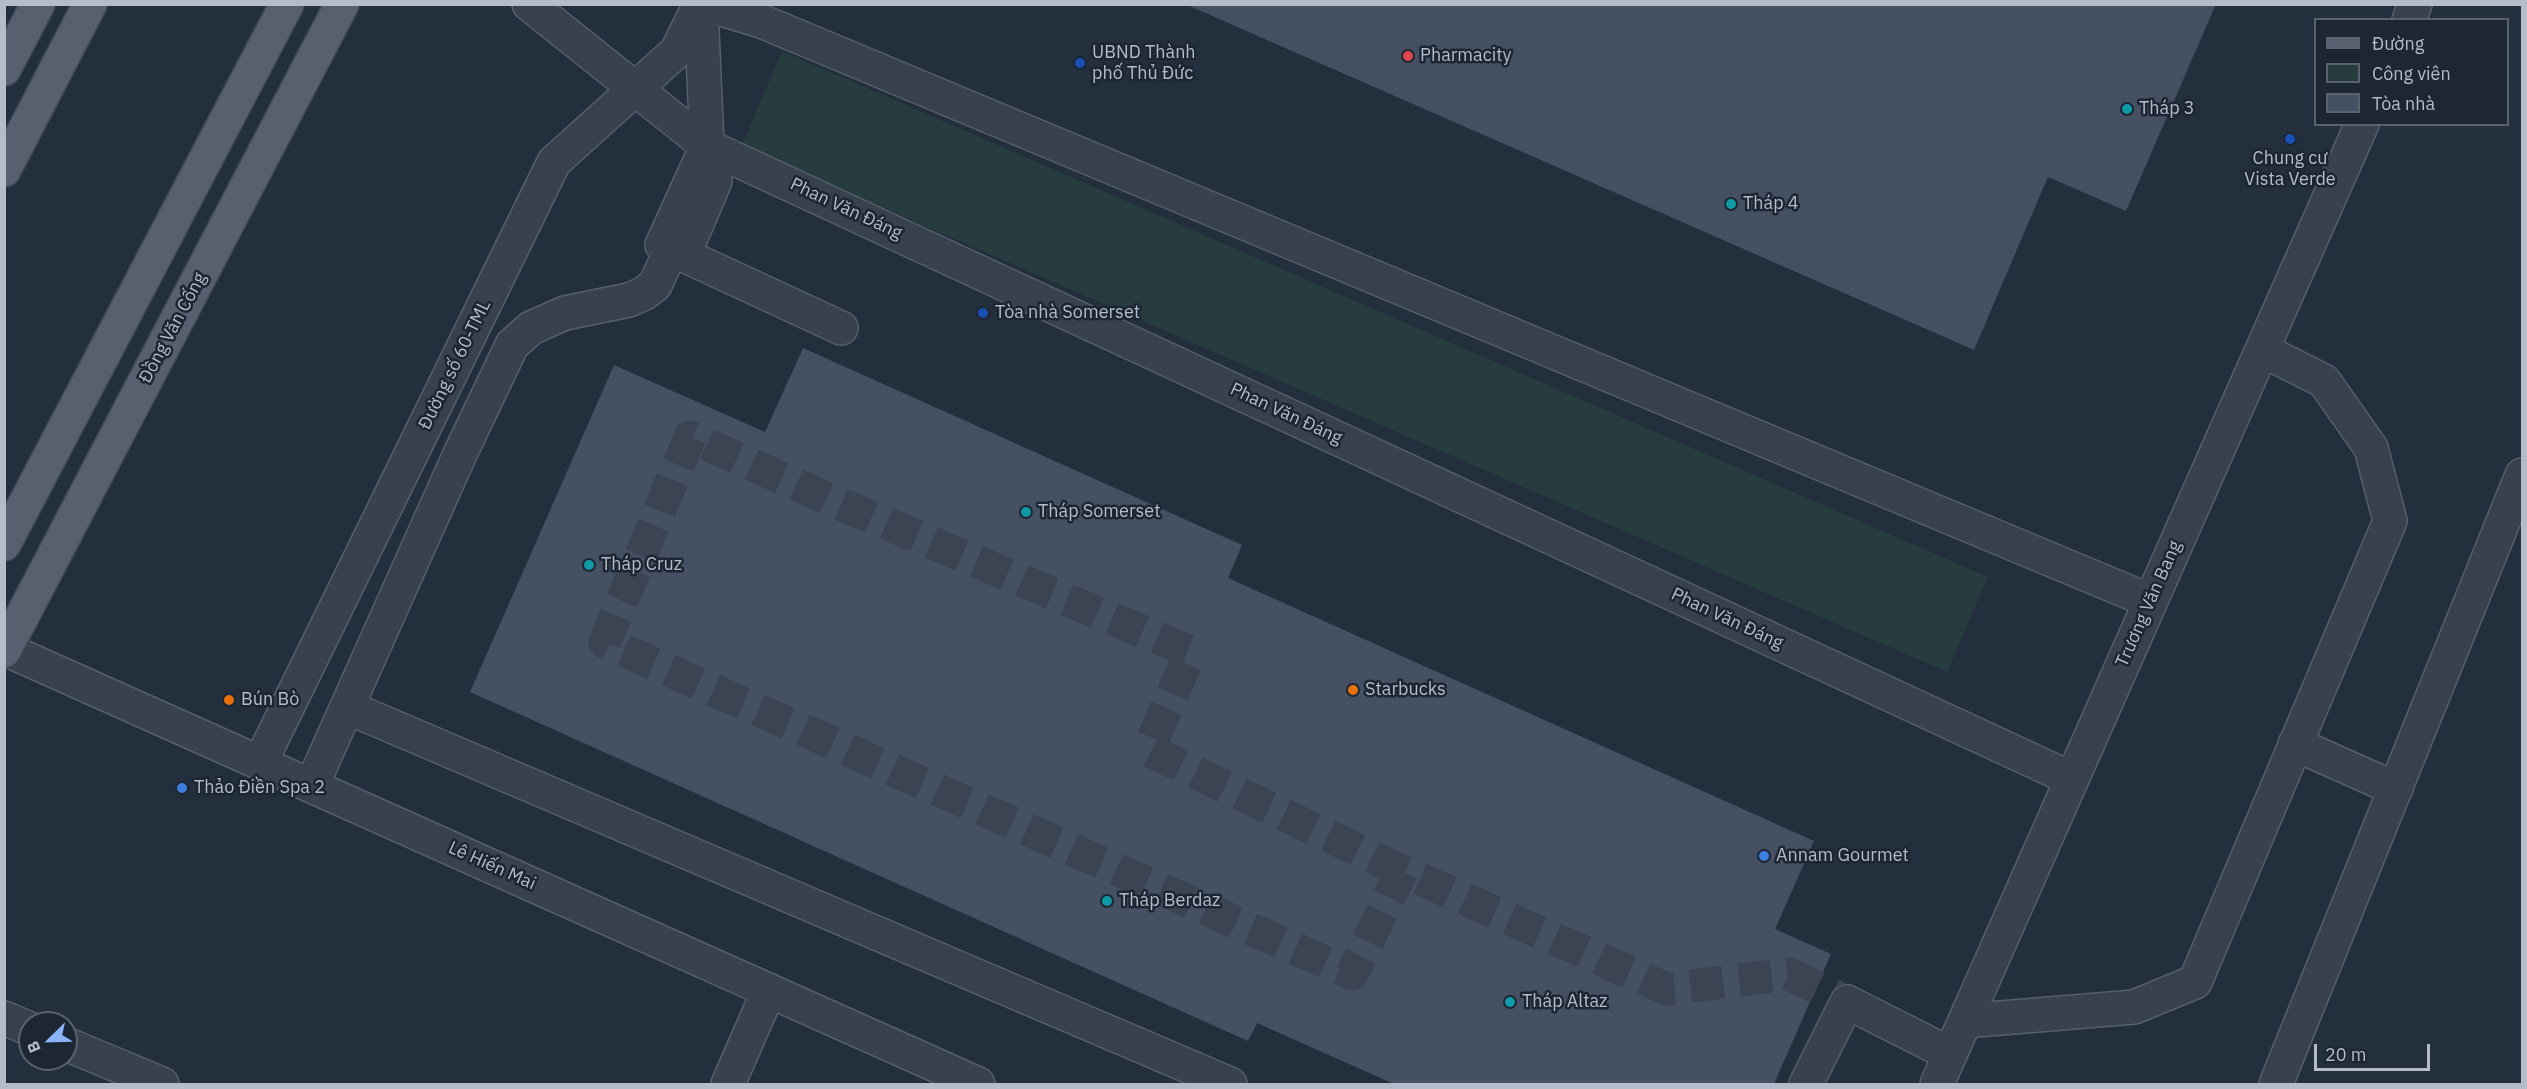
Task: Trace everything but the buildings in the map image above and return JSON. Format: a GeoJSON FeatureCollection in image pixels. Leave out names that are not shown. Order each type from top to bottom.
{"type":"FeatureCollection","features":[{"type":"Feature","properties":{"kind":"main road"},"geometry":{"type":"LineString","coordinates":[[4,69],[38,4]]}},
{"type":"Feature","properties":{"kind":"main road"},"geometry":{"type":"LineString","coordinates":[[4,170],[90,4]]}},
{"type":"Feature","properties":{"kind":"main road"},"geometry":{"type":"LineString","coordinates":[[4,544],[287,4]]}},
{"type":"Feature","properties":{"kind":"main road","name":"Đồng Văn Cống"},"geometry":{"type":"LineString","coordinates":[[5,650],[342,4]]}},
{"type":"Feature","properties":{"kind":"street","name":"Phan Văn Đáng"},"geometry":{"type":"LineString","coordinates":[[529,4],[635,89],[717,150],[2072,779]]}},
{"type":"Feature","properties":{"kind":"street","name":"Đường số 60-TML"},"geometry":{"type":"LineString","coordinates":[[260,763],[554,162],[677,51],[702,4]]}},
{"type":"Feature","properties":{"kind":"street"},"geometry":{"type":"LineString","coordinates":[[312,786],[460,454],[512,345],[531,328],[566,313],[629,300],[643,294],[655,285],[673,249],[717,150],[702,4],[761,21],[2151,602]]}},
{"type":"Feature","properties":{"kind":"street","name":"Trương Văn Bang"},"geometry":{"type":"LineString","coordinates":[[1936,1084],[2361,126]]}},
{"type":"Feature","properties":{"kind":"street"},"geometry":{"type":"LineString","coordinates":[[673,249],[841,328]]}},
{"type":"Feature","properties":{"kind":"street"},"geometry":{"type":"LineString","coordinates":[[1965,1021],[2134,1007],[2195,982],[2390,521],[2372,448],[2324,381],[2262,350]]}},
{"type":"Feature","properties":{"kind":"street"},"geometry":{"type":"LineString","coordinates":[[2276,1084],[2523,475]]}},
{"type":"Feature","properties":{"kind":"street","name":"Lê Hiến Mai"},"geometry":{"type":"LineString","coordinates":[[5,650],[978,1084]]}},
{"type":"Feature","properties":{"kind":"street"},"geometry":{"type":"LineString","coordinates":[[348,707],[1230,1084]]}},
{"type":"Feature","properties":{"kind":"street"},"geometry":{"type":"LineString","coordinates":[[2295,744],[2396,789]]}},
{"type":"Feature","properties":{"kind":"street"},"geometry":{"type":"LineString","coordinates":[[728,1084],[769,990]]}},
{"type":"Feature","properties":{"kind":"street"},"geometry":{"type":"LineString","coordinates":[[1806,1084],[1846,1002],[1950,1054]]}},
{"type":"Feature","properties":{"kind":"street"},"geometry":{"type":"LineString","coordinates":[[4,1018],[18,1024]]}},
{"type":"Feature","properties":{"kind":"street"},"geometry":{"type":"LineString","coordinates":[[78,1049],[162,1084]]}},
{"type":"Feature","properties":{"kind":"green space"},"geometry":{"type":"Polygon","coordinates":[[[782,51],[1988,577],[1947,672],[742,146],[782,51]]]}},
{"type":"Feature","properties":{"kind":"tunnel"},"geometry":{"type":"LineString","coordinates":[[1402,871],[1148,750],[1191,652],[831,500],[690,437],[605,642],[1352,974],[1402,871],[1667,989],[1789,974],[1847,1002]]}},
{"type":"Feature","properties":{"kind":"place","name":"Pharmacity"},"geometry":{"type":"Point","coordinates":[1408,56]}},
{"type":"Feature","properties":{"kind":"place","name":"UBND Thành phố Thủ Đức"},"geometry":{"type":"Point","coordinates":[1080,63]}},
{"type":"Feature","properties":{"kind":"place","name":"Tháp 3"},"geometry":{"type":"Point","coordinates":[2127,109]}},
{"type":"Feature","properties":{"kind":"place","name":"Chung cư Vista Verde"},"geometry":{"type":"Point","coordinates":[2290,139]}},
{"type":"Feature","properties":{"kind":"place","name":"Tháp 4"},"geometry":{"type":"Point","coordinates":[1731,204]}},
{"type":"Feature","properties":{"kind":"place","name":"Tòa nhà Somerset"},"geometry":{"type":"Point","coordinates":[983,313]}},
{"type":"Feature","properties":{"kind":"place","name":"Tháp Somerset"},"geometry":{"type":"Point","coordinates":[1026,512]}},
{"type":"Feature","properties":{"kind":"place","name":"Tháp Cruz"},"geometry":{"type":"Point","coordinates":[589,565]}},
{"type":"Feature","properties":{"kind":"place","name":"Starbucks"},"geometry":{"type":"Point","coordinates":[1353,690]}},
{"type":"Feature","properties":{"kind":"place","name":"Bún Bò"},"geometry":{"type":"Point","coordinates":[229,700]}},
{"type":"Feature","properties":{"kind":"place","name":"Thảo Điền Spa 2"},"geometry":{"type":"Point","coordinates":[182,788]}},
{"type":"Feature","properties":{"kind":"place","name":"Annam Gourmet"},"geometry":{"type":"Point","coordinates":[1764,856]}},
{"type":"Feature","properties":{"kind":"place","name":"Tháp Berdaz"},"geometry":{"type":"Point","coordinates":[1107,901]}},
{"type":"Feature","properties":{"kind":"place","name":"Tháp Altaz"},"geometry":{"type":"Point","coordinates":[1510,1002]}}]}
